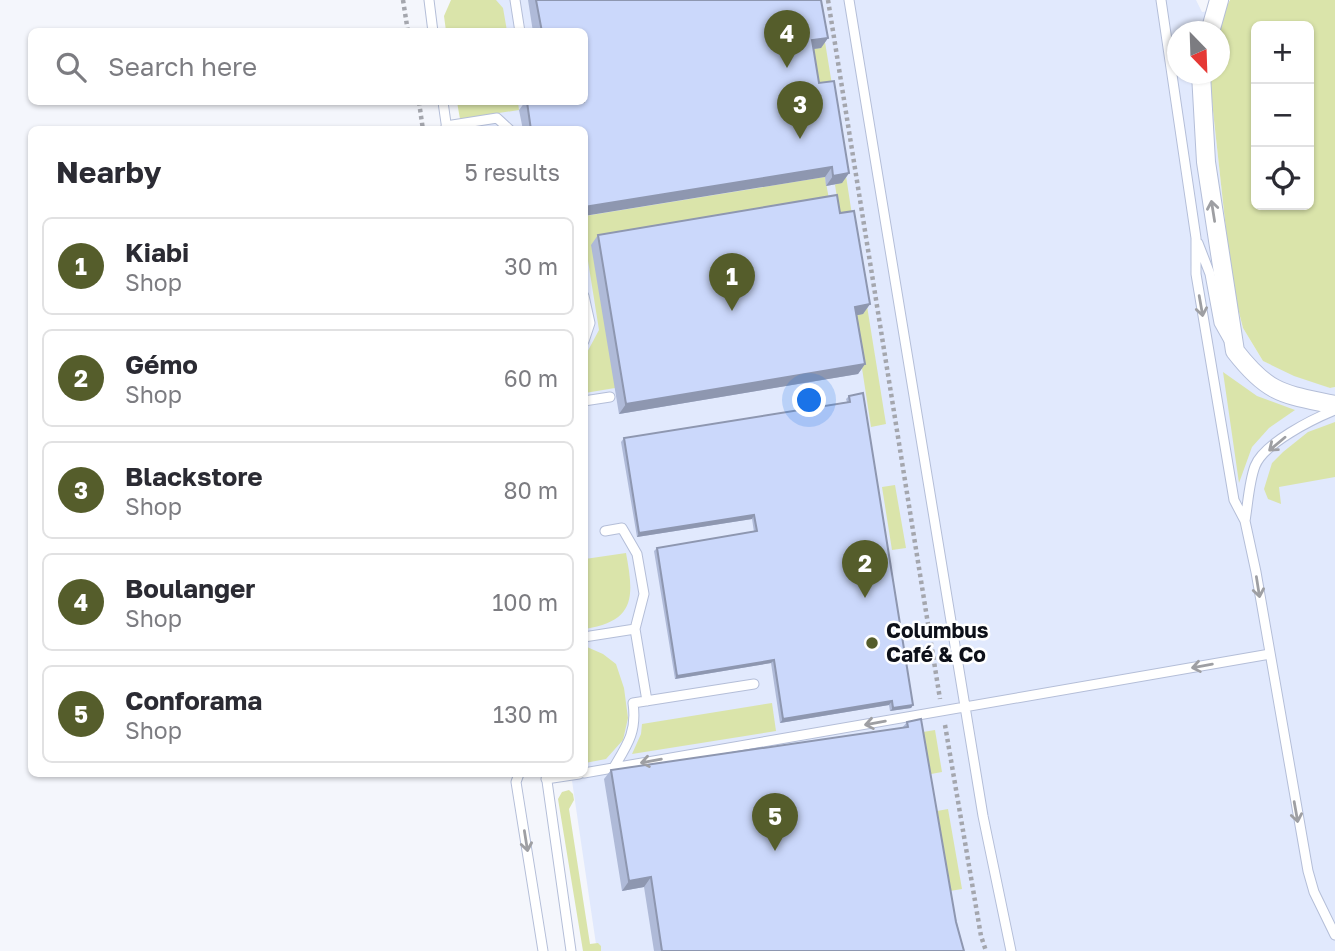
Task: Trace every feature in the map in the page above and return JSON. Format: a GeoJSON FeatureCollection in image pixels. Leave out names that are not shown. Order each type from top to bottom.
{"type":"FeatureCollection","features":[{"type":"Feature","properties":{"kind":"street"},"geometry":{"type":"LineString","coordinates":[[1213,21],[1219,0]]}},
{"type":"Feature","properties":{"kind":"street"},"geometry":{"type":"LineString","coordinates":[[1202,84],[1206,162],[1235,351],[1254,376],[1281,393],[1335,407]]}},
{"type":"Feature","properties":{"kind":"lane"},"geometry":{"type":"LineString","coordinates":[[429,0],[432,28]]}},
{"type":"Feature","properties":{"kind":"lane"},"geometry":{"type":"LineString","coordinates":[[515,0],[519,28]]}},
{"type":"Feature","properties":{"kind":"lane"},"geometry":{"type":"LineString","coordinates":[[849,0],[965,708],[992,862],[1011,951]]}},
{"type":"Feature","properties":{"kind":"lane"},"geometry":{"type":"LineString","coordinates":[[1161,0],[1196,238],[1196,274],[1234,500],[1245,520],[1308,871],[1314,891],[1335,935]]}},
{"type":"Feature","properties":{"kind":"lane"},"geometry":{"type":"LineString","coordinates":[[443,105],[447,126]]}},
{"type":"Feature","properties":{"kind":"lane"},"geometry":{"type":"LineString","coordinates":[[457,126],[497,118],[506,126]]}},
{"type":"Feature","properties":{"kind":"lane"},"geometry":{"type":"LineString","coordinates":[[1196,238],[1210,274],[1219,323],[1235,351]]}},
{"type":"Feature","properties":{"kind":"lane"},"geometry":{"type":"LineString","coordinates":[[588,311],[588,329]]}},
{"type":"Feature","properties":{"kind":"lane"},"geometry":{"type":"LineString","coordinates":[[588,400],[610,397]]}},
{"type":"Feature","properties":{"kind":"lane"},"geometry":{"type":"LineString","coordinates":[[1245,520],[1255,464],[1273,445],[1301,425],[1335,407]]}},
{"type":"Feature","properties":{"kind":"lane"},"geometry":{"type":"LineString","coordinates":[[605,531],[622,528],[637,554],[644,594],[635,629],[647,701]]}},
{"type":"Feature","properties":{"kind":"lane"},"geometry":{"type":"LineString","coordinates":[[588,636],[635,629]]}},
{"type":"Feature","properties":{"kind":"lane"},"geometry":{"type":"LineString","coordinates":[[588,772],[1269,654]]}},
{"type":"Feature","properties":{"kind":"lane"},"geometry":{"type":"LineString","coordinates":[[614,767],[630,740],[636,722],[633,704],[754,684]]}},
{"type":"Feature","properties":{"kind":"lane"},"geometry":{"type":"LineString","coordinates":[[518,777],[516,782],[543,951]]}},
{"type":"Feature","properties":{"kind":"lane"},"geometry":{"type":"LineString","coordinates":[[546,777],[571,951]]}},
{"type":"Feature","properties":{"kind":"path"},"geometry":{"type":"LineString","coordinates":[[403,0],[407,28]]}},
{"type":"Feature","properties":{"kind":"path"},"geometry":{"type":"LineString","coordinates":[[828,0],[943,712],[981,936],[986,951]]}},
{"type":"Feature","properties":{"kind":"path"},"geometry":{"type":"LineString","coordinates":[[419,105],[422,126]]}},
{"type":"Feature","properties":{"kind":"shaded area"},"geometry":{"type":"Polygon","coordinates":[[[459,0],[1196,0],[1202,12],[1224,9],[1221,21],[1167,21],[1167,84],[1210,84],[1232,285],[1243,328],[1263,361],[1330,388],[1335,387],[1335,951],[597,951],[571,777],[588,777],[588,126],[478,126],[474,105],[588,105],[588,28],[464,28],[459,0]]]}},
{"type":"Feature","properties":{"kind":"green space"},"geometry":{"type":"Polygon","coordinates":[[[451,0],[496,0],[503,8],[506,28],[446,28],[444,16],[451,0]]]}},
{"type":"Feature","properties":{"kind":"green space"},"geometry":{"type":"Polygon","coordinates":[[[1230,0],[1335,0],[1335,387],[1330,388],[1294,376],[1263,361],[1243,328],[1232,285],[1210,84],[1230,84],[1230,21],[1222,21],[1230,0]]]}},
{"type":"Feature","properties":{"kind":"green space"},"geometry":{"type":"Polygon","coordinates":[[[824,36],[834,97],[812,93],[805,50],[824,36]]]}},
{"type":"Feature","properties":{"kind":"green space"},"geometry":{"type":"Polygon","coordinates":[[[458,105],[518,105],[519,110],[460,119],[458,105]]]}},
{"type":"Feature","properties":{"kind":"green space"},"geometry":{"type":"Polygon","coordinates":[[[846,176],[854,228],[841,222],[835,185],[846,176]]]}},
{"type":"Feature","properties":{"kind":"green space"},"geometry":{"type":"Polygon","coordinates":[[[825,177],[830,205],[615,388],[588,392],[588,351],[599,330],[588,261],[588,216],[825,177]]]}},
{"type":"Feature","properties":{"kind":"green space"},"geometry":{"type":"Polygon","coordinates":[[[867,306],[886,424],[871,427],[854,316],[867,306]]]}},
{"type":"Feature","properties":{"kind":"green space"},"geometry":{"type":"Polygon","coordinates":[[[1223,372],[1257,396],[1295,410],[1269,428],[1252,447],[1239,483],[1223,372]]]}},
{"type":"Feature","properties":{"kind":"green space"},"geometry":{"type":"Polygon","coordinates":[[[1335,422],[1335,477],[1279,487],[1281,504],[1268,499],[1264,489],[1272,463],[1308,432],[1335,422]]]}},
{"type":"Feature","properties":{"kind":"green space"},"geometry":{"type":"Polygon","coordinates":[[[895,485],[906,548],[892,550],[882,487],[895,485]]]}},
{"type":"Feature","properties":{"kind":"green space"},"geometry":{"type":"Polygon","coordinates":[[[626,553],[630,594],[628,604],[614,620],[588,628],[588,559],[626,553]]]}},
{"type":"Feature","properties":{"kind":"green space"},"geometry":{"type":"Polygon","coordinates":[[[588,647],[616,664],[624,688],[628,718],[623,740],[606,759],[588,762],[588,647]]]}},
{"type":"Feature","properties":{"kind":"green space"},"geometry":{"type":"Polygon","coordinates":[[[772,703],[776,731],[632,754],[641,734],[642,724],[772,703]]]}},
{"type":"Feature","properties":{"kind":"green space"},"geometry":{"type":"Polygon","coordinates":[[[935,730],[942,772],[931,774],[923,732],[935,730]]]}},
{"type":"Feature","properties":{"kind":"green space"},"geometry":{"type":"Polygon","coordinates":[[[569,790],[574,800],[569,809],[590,944],[598,943],[601,951],[583,951],[558,799],[562,792],[569,790]]]}},
{"type":"Feature","properties":{"kind":"green space"},"geometry":{"type":"Polygon","coordinates":[[[948,809],[962,889],[950,891],[937,811],[948,809]]]}},
{"type":"Feature","properties":{"kind":"building"},"geometry":{"type":"Polygon","coordinates":[[[536,0],[821,0],[828,38],[812,40],[819,83],[834,81],[849,173],[833,176],[832,167],[588,206],[588,126],[530,126],[527,105],[588,105],[588,28],[541,28],[536,0]]]}},
{"type":"Feature","properties":{"kind":"building"},"geometry":{"type":"Polygon","coordinates":[[[837,195],[840,213],[854,211],[870,304],[855,307],[865,364],[626,404],[598,235],[837,195]]]}},
{"type":"Feature","properties":{"kind":"building"},"geometry":{"type":"Polygon","coordinates":[[[863,393],[913,705],[893,708],[892,701],[783,719],[774,660],[677,676],[657,548],[757,531],[754,515],[639,533],[624,438],[850,402],[849,396],[863,393]]]}},
{"type":"Feature","properties":{"kind":"building"},"geometry":{"type":"Polygon","coordinates":[[[921,719],[956,922],[964,951],[662,951],[651,877],[629,881],[611,770],[908,727],[907,722],[921,719]]]}},
{"type":"Feature","properties":{"kind":"place","name":"Boulanger"},"geometry":{"type":"Point","coordinates":[787,68]}},
{"type":"Feature","properties":{"kind":"place","name":"Blackstore"},"geometry":{"type":"Point","coordinates":[800,139]}},
{"type":"Feature","properties":{"kind":"place","name":"Kiabi"},"geometry":{"type":"Point","coordinates":[732,311]}},
{"type":"Feature","properties":{"kind":"place","name":"Gémo"},"geometry":{"type":"Point","coordinates":[865,598]}},
{"type":"Feature","properties":{"kind":"place","name":"Columbus Café & Co"},"geometry":{"type":"Point","coordinates":[872,643]}},
{"type":"Feature","properties":{"kind":"place","name":"Conforama"},"geometry":{"type":"Point","coordinates":[775,851]}}]}
